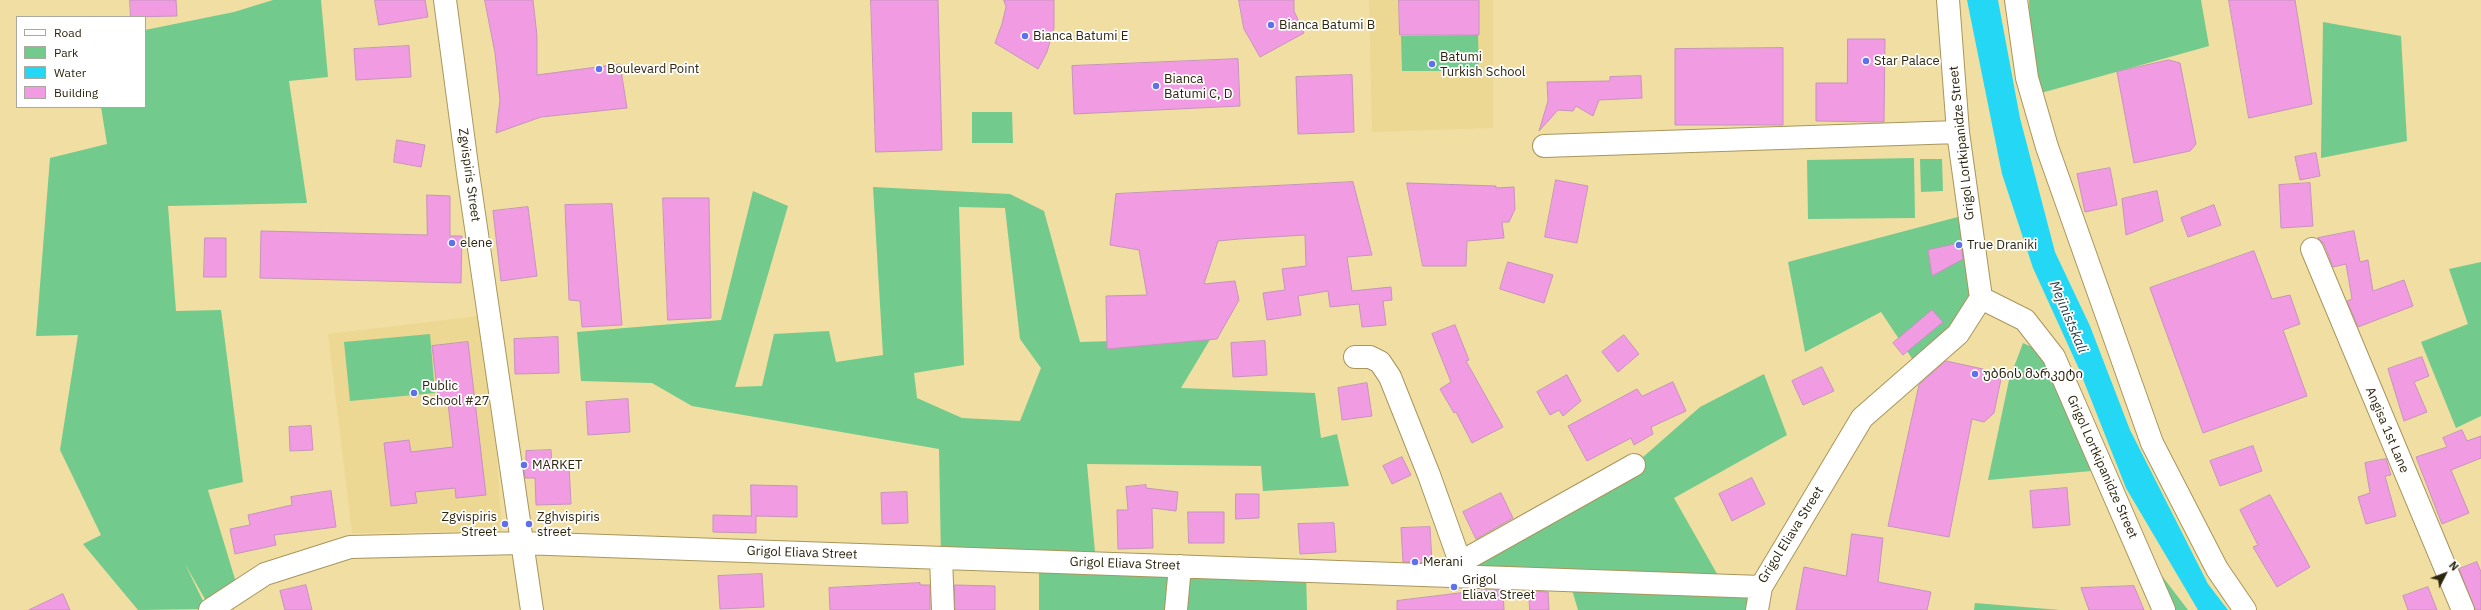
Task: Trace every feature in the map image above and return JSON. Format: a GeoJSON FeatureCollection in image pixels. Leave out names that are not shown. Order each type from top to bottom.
{"type":"FeatureCollection","features":[{"type":"Feature","properties":{"kind":"street","name":"Zgvispiris Street"},"geometry":{"type":"LineString","coordinates":[[445,0],[521,543],[532,610]]}},
{"type":"Feature","properties":{"kind":"street","name":"Grigol Lortkipanidze Street"},"geometry":{"type":"LineString","coordinates":[[1948,0],[1958,132],[1981,298],[2024,320],[2054,357],[2164,610]]}},
{"type":"Feature","properties":{"kind":"street"},"geometry":{"type":"LineString","coordinates":[[2016,0],[2027,78],[2047,147],[2152,443],[2217,569],[2245,610]]}},
{"type":"Feature","properties":{"kind":"street"},"geometry":{"type":"LineString","coordinates":[[1544,146],[1958,132]]}},
{"type":"Feature","properties":{"kind":"street","name":"Angisa 1st Lane"},"geometry":{"type":"LineString","coordinates":[[2312,249],[2463,610]]}},
{"type":"Feature","properties":{"kind":"street","name":"Grigol Eliava Street"},"geometry":{"type":"LineString","coordinates":[[210,610],[265,574],[350,547],[521,543],[1180,566],[1463,569],[1761,587],[1862,418],[1958,334],[1981,298]]}},
{"type":"Feature","properties":{"kind":"street"},"geometry":{"type":"LineString","coordinates":[[1355,357],[1370,357],[1380,362],[1390,377],[1429,475],[1463,569],[1634,465]]}},
{"type":"Feature","properties":{"kind":"street"},"geometry":{"type":"LineString","coordinates":[[941,558],[943,610]]}},
{"type":"Feature","properties":{"kind":"street"},"geometry":{"type":"LineString","coordinates":[[1176,610],[1180,566]]}},
{"type":"Feature","properties":{"kind":"street"},"geometry":{"type":"LineString","coordinates":[[1757,610],[1761,587]]}},
{"type":"Feature","properties":{"kind":"shaded area","name":"Batumi Turkish School"},"geometry":{"type":"Polygon","coordinates":[[[1369,0],[1493,0],[1493,128],[1372,132],[1369,0]]]}},
{"type":"Feature","properties":{"kind":"shaded area","name":"Public School #27"},"geometry":{"type":"Polygon","coordinates":[[[487,315],[502,531],[352,533],[328,334],[487,315]]]}},
{"type":"Feature","properties":{"kind":"green space"},"geometry":{"type":"Polygon","coordinates":[[[273,0],[321,0],[328,77],[289,81],[307,203],[168,206],[176,311],[221,310],[243,482],[208,490],[238,589],[210,608],[185,564],[207,609],[138,610],[83,544],[101,535],[60,450],[78,335],[36,336],[50,158],[107,144],[101,108],[146,108],[146,30],[234,12],[273,0]]]}},
{"type":"Feature","properties":{"kind":"green space"},"geometry":{"type":"Polygon","coordinates":[[[2029,0],[2201,0],[2209,46],[2041,93],[2030,28],[2029,0]]]}},
{"type":"Feature","properties":{"kind":"green space"},"geometry":{"type":"Polygon","coordinates":[[[2323,22],[2401,36],[2407,141],[2321,158],[2323,22]]]}},
{"type":"Feature","properties":{"kind":"green space"},"geometry":{"type":"Polygon","coordinates":[[[1478,35],[1479,71],[1402,71],[1401,36],[1478,35]]]}},
{"type":"Feature","properties":{"kind":"green space"},"geometry":{"type":"Polygon","coordinates":[[[972,112],[1012,112],[1013,143],[972,143],[972,112]]]}},
{"type":"Feature","properties":{"kind":"green space"},"geometry":{"type":"Polygon","coordinates":[[[1914,158],[1915,218],[1808,219],[1807,160],[1914,158]]]}},
{"type":"Feature","properties":{"kind":"green space"},"geometry":{"type":"Polygon","coordinates":[[[1920,159],[1942,159],[1943,191],[1921,192],[1920,159]]]}},
{"type":"Feature","properties":{"kind":"green space"},"geometry":{"type":"Polygon","coordinates":[[[873,187],[1010,194],[1044,211],[1080,342],[1211,338],[1181,388],[1315,393],[1321,438],[1337,434],[1349,486],[1263,491],[1261,466],[1087,464],[1096,563],[1306,571],[1307,610],[1039,610],[1039,561],[941,558],[939,449],[692,406],[652,383],[581,381],[577,332],[721,320],[753,191],[788,206],[735,387],[762,386],[774,334],[829,331],[836,362],[883,355],[873,187]],[[959,207],[964,365],[914,373],[917,398],[962,418],[1020,421],[1041,368],[1020,339],[1005,208],[959,207]]]}},
{"type":"Feature","properties":{"kind":"green space"},"geometry":{"type":"Polygon","coordinates":[[[1969,214],[1981,298],[1919,369],[1881,312],[1805,352],[1788,262],[1969,214]]]}},
{"type":"Feature","properties":{"kind":"green space"},"geometry":{"type":"Polygon","coordinates":[[[2481,262],[2481,416],[2456,428],[2421,342],[2468,324],[2449,269],[2481,262]]]}},
{"type":"Feature","properties":{"kind":"green space"},"geometry":{"type":"Polygon","coordinates":[[[430,334],[435,393],[350,401],[344,342],[430,334]]]}},
{"type":"Feature","properties":{"kind":"green space"},"geometry":{"type":"Polygon","coordinates":[[[2023,343],[2054,357],[2103,470],[1988,480],[2009,380],[2023,343]]]}},
{"type":"Feature","properties":{"kind":"green space"},"geometry":{"type":"Polygon","coordinates":[[[1764,374],[1787,435],[1674,498],[1724,586],[1761,587],[1757,610],[1578,610],[1569,580],[1465,576],[1461,562],[1634,465],[1700,407],[1764,374]]]}},
{"type":"Feature","properties":{"kind":"green space"},"geometry":{"type":"Polygon","coordinates":[[[2133,538],[2188,610],[2164,610],[2133,538]]]}},
{"type":"Feature","properties":{"kind":"green space"},"geometry":{"type":"Polygon","coordinates":[[[1975,603],[2060,610],[1974,610],[1975,603]]]}},
{"type":"Feature","properties":{"kind":"water","name":"Mejinistskali"},"geometry":{"type":"Polygon","coordinates":[[[1967,0],[1998,0],[2020,118],[2055,252],[2090,326],[2130,430],[2208,584],[2228,610],[2198,610],[2126,488],[2079,369],[2033,268],[2002,174],[1967,0]]]}},
{"type":"Feature","properties":{"kind":"building"},"geometry":{"type":"Polygon","coordinates":[[[130,0],[176,0],[177,16],[131,16],[130,0]]]}},
{"type":"Feature","properties":{"kind":"building"},"geometry":{"type":"Polygon","coordinates":[[[375,0],[425,0],[428,17],[379,25],[375,0]]]}},
{"type":"Feature","properties":{"kind":"building","name":"Boulevard Point"},"geometry":{"type":"Polygon","coordinates":[[[485,0],[533,0],[537,36],[537,75],[620,64],[627,108],[541,117],[496,133],[500,100],[495,53],[485,0]]]}},
{"type":"Feature","properties":{"kind":"building"},"geometry":{"type":"Polygon","coordinates":[[[871,0],[938,0],[942,150],[876,152],[871,0]]]}},
{"type":"Feature","properties":{"kind":"building","name":"Bianca Batumi E"},"geometry":{"type":"Polygon","coordinates":[[[1004,0],[1054,0],[1054,28],[1047,52],[1038,69],[995,43],[1006,7],[1004,0]]]}},
{"type":"Feature","properties":{"kind":"building","name":"Bianca Batumi B"},"geometry":{"type":"Polygon","coordinates":[[[1239,0],[1294,0],[1294,11],[1304,33],[1260,57],[1244,29],[1239,0]]]}},
{"type":"Feature","properties":{"kind":"building"},"geometry":{"type":"Polygon","coordinates":[[[1399,0],[1479,0],[1479,35],[1400,35],[1399,0]]]}},
{"type":"Feature","properties":{"kind":"building"},"geometry":{"type":"Polygon","coordinates":[[[2229,0],[2295,0],[2312,104],[2249,118],[2229,0]]]}},
{"type":"Feature","properties":{"kind":"building","name":"Star Palace"},"geometry":{"type":"Polygon","coordinates":[[[1848,39],[1885,39],[1884,122],[1816,121],[1816,83],[1847,83],[1848,39]]]}},
{"type":"Feature","properties":{"kind":"building"},"geometry":{"type":"Polygon","coordinates":[[[409,46],[411,77],[356,80],[354,49],[409,46]]]}},
{"type":"Feature","properties":{"kind":"building"},"geometry":{"type":"Polygon","coordinates":[[[1783,48],[1783,125],[1675,125],[1675,49],[1783,48]]]}},
{"type":"Feature","properties":{"kind":"building","name":"Bianca Batumi C, D"},"geometry":{"type":"Polygon","coordinates":[[[1238,59],[1240,106],[1074,114],[1072,66],[1238,59]]]}},
{"type":"Feature","properties":{"kind":"building"},"geometry":{"type":"Polygon","coordinates":[[[2169,60],[2180,63],[2196,144],[2190,151],[2134,163],[2117,72],[2169,60]]]}},
{"type":"Feature","properties":{"kind":"building"},"geometry":{"type":"Polygon","coordinates":[[[1352,75],[1354,132],[1298,134],[1296,77],[1352,75]]]}},
{"type":"Feature","properties":{"kind":"building"},"geometry":{"type":"Polygon","coordinates":[[[1641,76],[1642,98],[1599,100],[1593,116],[1576,106],[1573,111],[1558,110],[1539,131],[1548,101],[1547,82],[1610,81],[1610,77],[1641,76]]]}},
{"type":"Feature","properties":{"kind":"building"},"geometry":{"type":"Polygon","coordinates":[[[397,140],[425,145],[421,167],[394,162],[397,140]]]}},
{"type":"Feature","properties":{"kind":"building"},"geometry":{"type":"Polygon","coordinates":[[[2316,153],[2320,176],[2300,180],[2295,157],[2316,153]]]}},
{"type":"Feature","properties":{"kind":"building"},"geometry":{"type":"Polygon","coordinates":[[[2110,168],[2117,205],[2085,212],[2077,174],[2110,168]]]}},
{"type":"Feature","properties":{"kind":"building"},"geometry":{"type":"Polygon","coordinates":[[[1556,180],[1588,186],[1577,243],[1545,237],[1556,180]]]}},
{"type":"Feature","properties":{"kind":"building"},"geometry":{"type":"Polygon","coordinates":[[[1353,182],[1372,255],[1347,257],[1352,291],[1391,287],[1392,300],[1383,301],[1386,325],[1362,327],[1359,304],[1330,307],[1328,291],[1298,296],[1301,315],[1267,320],[1263,293],[1285,290],[1282,269],[1306,266],[1305,235],[1239,239],[1218,241],[1204,284],[1235,281],[1239,300],[1217,339],[1107,349],[1106,296],[1147,295],[1139,250],[1110,245],[1116,194],[1353,182]]]}},
{"type":"Feature","properties":{"kind":"building"},"geometry":{"type":"Polygon","coordinates":[[[1407,183],[1496,186],[1496,188],[1514,187],[1515,209],[1509,222],[1502,222],[1504,238],[1467,241],[1466,266],[1423,266],[1407,183]]]}},
{"type":"Feature","properties":{"kind":"building"},"geometry":{"type":"Polygon","coordinates":[[[2310,183],[2313,226],[2281,228],[2279,185],[2310,183]]]}},
{"type":"Feature","properties":{"kind":"building"},"geometry":{"type":"Polygon","coordinates":[[[2157,191],[2163,221],[2126,235],[2122,199],[2157,191]]]}},
{"type":"Feature","properties":{"kind":"building"},"geometry":{"type":"Polygon","coordinates":[[[427,195],[450,196],[450,236],[462,236],[461,283],[260,278],[261,231],[427,235],[427,195]]]}},
{"type":"Feature","properties":{"kind":"building"},"geometry":{"type":"Polygon","coordinates":[[[663,198],[709,198],[711,318],[668,320],[663,198]]]}},
{"type":"Feature","properties":{"kind":"building"},"geometry":{"type":"Polygon","coordinates":[[[612,204],[622,325],[582,327],[580,301],[569,300],[565,205],[612,204]]]}},
{"type":"Feature","properties":{"kind":"building"},"geometry":{"type":"Polygon","coordinates":[[[2214,205],[2221,225],[2188,237],[2181,218],[2214,205]]]}},
{"type":"Feature","properties":{"kind":"building"},"geometry":{"type":"Polygon","coordinates":[[[528,207],[537,276],[501,281],[493,211],[528,207]]]}},
{"type":"Feature","properties":{"kind":"building"},"geometry":{"type":"Polygon","coordinates":[[[2354,231],[2360,262],[2368,260],[2373,291],[2404,280],[2413,306],[2358,327],[2347,301],[2352,299],[2346,264],[2333,267],[2324,244],[2318,238],[2354,231]]]}},
{"type":"Feature","properties":{"kind":"building"},"geometry":{"type":"Polygon","coordinates":[[[205,238],[226,238],[226,277],[204,277],[205,238]]]}},
{"type":"Feature","properties":{"kind":"building"},"geometry":{"type":"Polygon","coordinates":[[[1961,243],[1963,259],[1932,276],[1928,250],[1961,243]]]}},
{"type":"Feature","properties":{"kind":"building"},"geometry":{"type":"Polygon","coordinates":[[[2254,251],[2272,299],[2290,295],[2300,324],[2283,330],[2307,396],[2203,433],[2150,288],[2254,251]]]}},
{"type":"Feature","properties":{"kind":"building"},"geometry":{"type":"Polygon","coordinates":[[[1508,262],[1553,275],[1544,303],[1500,289],[1508,262]]]}},
{"type":"Feature","properties":{"kind":"building"},"geometry":{"type":"Polygon","coordinates":[[[1932,310],[1943,322],[1903,355],[1893,343],[1932,310]]]}},
{"type":"Feature","properties":{"kind":"building"},"geometry":{"type":"Polygon","coordinates":[[[1455,325],[1469,360],[1466,361],[1503,427],[1472,443],[1456,412],[1454,413],[1440,389],[1451,382],[1432,334],[1455,325]]]}},
{"type":"Feature","properties":{"kind":"building"},"geometry":{"type":"Polygon","coordinates":[[[1624,335],[1639,354],[1618,372],[1602,352],[1624,335]]]}},
{"type":"Feature","properties":{"kind":"building"},"geometry":{"type":"Polygon","coordinates":[[[558,337],[559,373],[515,374],[514,339],[558,337]]]}},
{"type":"Feature","properties":{"kind":"building"},"geometry":{"type":"Polygon","coordinates":[[[1265,341],[1267,375],[1233,377],[1231,343],[1265,341]]]}},
{"type":"Feature","properties":{"kind":"building"},"geometry":{"type":"Polygon","coordinates":[[[468,342],[486,495],[456,498],[455,488],[415,492],[417,503],[391,506],[384,443],[409,440],[411,452],[453,447],[448,403],[439,404],[432,346],[468,342]]]}},
{"type":"Feature","properties":{"kind":"building"},"geometry":{"type":"Polygon","coordinates":[[[2422,357],[2429,376],[2414,382],[2427,412],[2404,421],[2388,369],[2422,357]]]}},
{"type":"Feature","properties":{"kind":"building"},"geometry":{"type":"Polygon","coordinates":[[[1946,361],[1983,369],[2001,379],[1994,413],[1984,422],[1972,419],[1949,537],[1888,526],[1919,385],[1946,361]]]}},
{"type":"Feature","properties":{"kind":"building"},"geometry":{"type":"Polygon","coordinates":[[[1822,367],[1834,391],[1803,405],[1792,381],[1822,367]]]}},
{"type":"Feature","properties":{"kind":"building"},"geometry":{"type":"Polygon","coordinates":[[[1567,375],[1581,401],[1563,416],[1559,410],[1550,415],[1537,392],[1567,375]]]}},
{"type":"Feature","properties":{"kind":"building"},"geometry":{"type":"Polygon","coordinates":[[[1673,382],[1686,411],[1651,427],[1653,434],[1634,445],[1631,438],[1587,461],[1568,426],[1637,389],[1642,396],[1673,382]]]}},
{"type":"Feature","properties":{"kind":"building"},"geometry":{"type":"Polygon","coordinates":[[[1367,383],[1372,416],[1342,420],[1338,388],[1367,383]]]}},
{"type":"Feature","properties":{"kind":"building"},"geometry":{"type":"Polygon","coordinates":[[[628,399],[630,432],[588,435],[586,402],[628,399]]]}},
{"type":"Feature","properties":{"kind":"building"},"geometry":{"type":"Polygon","coordinates":[[[311,426],[313,450],[290,451],[289,427],[311,426]]]}},
{"type":"Feature","properties":{"kind":"building"},"geometry":{"type":"Polygon","coordinates":[[[2462,430],[2467,441],[2481,436],[2481,458],[2451,470],[2469,513],[2442,524],[2416,457],[2447,447],[2443,438],[2462,430]]]}},
{"type":"Feature","properties":{"kind":"building"},"geometry":{"type":"Polygon","coordinates":[[[2253,446],[2262,471],[2220,486],[2210,461],[2253,446]]]}},
{"type":"Feature","properties":{"kind":"building"},"geometry":{"type":"Polygon","coordinates":[[[551,450],[552,466],[569,465],[571,504],[536,505],[535,478],[525,478],[523,462],[526,462],[526,451],[551,450]]]}},
{"type":"Feature","properties":{"kind":"building"},"geometry":{"type":"Polygon","coordinates":[[[1402,457],[1411,475],[1392,484],[1383,466],[1402,457]]]}},
{"type":"Feature","properties":{"kind":"building"},"geometry":{"type":"Polygon","coordinates":[[[2386,459],[2391,475],[2385,476],[2396,516],[2366,524],[2358,497],[2370,493],[2365,463],[2386,459]]]}},
{"type":"Feature","properties":{"kind":"building"},"geometry":{"type":"Polygon","coordinates":[[[1752,478],[1765,504],[1732,521],[1719,494],[1752,478]]]}},
{"type":"Feature","properties":{"kind":"building"},"geometry":{"type":"Polygon","coordinates":[[[751,485],[797,486],[797,517],[756,516],[756,533],[713,532],[713,515],[751,516],[751,485]]]}},
{"type":"Feature","properties":{"kind":"building"},"geometry":{"type":"Polygon","coordinates":[[[1146,485],[1146,488],[1178,492],[1176,511],[1152,508],[1153,548],[1118,549],[1117,510],[1128,510],[1126,487],[1146,485]]]}},
{"type":"Feature","properties":{"kind":"building"},"geometry":{"type":"Polygon","coordinates":[[[2067,488],[2070,525],[2033,528],[2030,491],[2067,488]]]}},
{"type":"Feature","properties":{"kind":"building"},"geometry":{"type":"Polygon","coordinates":[[[331,491],[336,527],[274,535],[276,545],[235,554],[230,529],[250,525],[248,515],[292,505],[291,497],[331,491]]]}},
{"type":"Feature","properties":{"kind":"building"},"geometry":{"type":"Polygon","coordinates":[[[907,492],[908,523],[882,524],[881,493],[907,492]]]}},
{"type":"Feature","properties":{"kind":"building"},"geometry":{"type":"Polygon","coordinates":[[[1501,493],[1513,518],[1476,539],[1463,512],[1501,493]]]}},
{"type":"Feature","properties":{"kind":"building"},"geometry":{"type":"Polygon","coordinates":[[[1236,494],[1259,494],[1259,518],[1236,519],[1236,494]]]}},
{"type":"Feature","properties":{"kind":"building"},"geometry":{"type":"Polygon","coordinates":[[[2270,495],[2310,567],[2277,587],[2253,547],[2258,545],[2240,510],[2270,495]]]}},
{"type":"Feature","properties":{"kind":"building"},"geometry":{"type":"Polygon","coordinates":[[[1188,512],[1224,512],[1224,543],[1189,543],[1188,512]]]}},
{"type":"Feature","properties":{"kind":"building"},"geometry":{"type":"Polygon","coordinates":[[[1334,523],[1336,552],[1300,554],[1298,524],[1334,523]]]}},
{"type":"Feature","properties":{"kind":"building"},"geometry":{"type":"Polygon","coordinates":[[[1430,527],[1432,563],[1403,562],[1401,528],[1430,527]]]}},
{"type":"Feature","properties":{"kind":"building"},"geometry":{"type":"Polygon","coordinates":[[[1852,534],[1883,538],[1878,582],[1931,592],[1927,610],[1796,610],[1804,567],[1846,576],[1852,534]]]}},
{"type":"Feature","properties":{"kind":"building"},"geometry":{"type":"Polygon","coordinates":[[[2477,562],[2481,572],[2481,610],[2475,610],[2459,569],[2477,562]]]}},
{"type":"Feature","properties":{"kind":"building"},"geometry":{"type":"Polygon","coordinates":[[[762,574],[764,607],[720,609],[718,576],[762,574]]]}},
{"type":"Feature","properties":{"kind":"building"},"geometry":{"type":"Polygon","coordinates":[[[920,583],[920,585],[930,585],[930,610],[830,610],[829,588],[920,583]]]}},
{"type":"Feature","properties":{"kind":"building"},"geometry":{"type":"Polygon","coordinates":[[[306,585],[312,610],[285,610],[280,591],[306,585]]]}},
{"type":"Feature","properties":{"kind":"building"},"geometry":{"type":"Polygon","coordinates":[[[955,585],[995,586],[995,610],[955,610],[955,585]]]}},
{"type":"Feature","properties":{"kind":"building"},"geometry":{"type":"Polygon","coordinates":[[[2134,586],[2144,610],[2089,610],[2081,588],[2134,586]]]}},
{"type":"Feature","properties":{"kind":"building"},"geometry":{"type":"Polygon","coordinates":[[[2428,587],[2437,610],[2408,610],[2403,596],[2428,587]]]}},
{"type":"Feature","properties":{"kind":"building"},"geometry":{"type":"Polygon","coordinates":[[[1484,590],[1503,590],[1504,610],[1397,610],[1397,601],[1484,590]]]}},
{"type":"Feature","properties":{"kind":"building"},"geometry":{"type":"Polygon","coordinates":[[[1529,591],[1548,592],[1549,610],[1530,610],[1529,591]]]}},
{"type":"Feature","properties":{"kind":"building"},"geometry":{"type":"Polygon","coordinates":[[[63,594],[70,610],[29,610],[63,594]]]}},
{"type":"Feature","properties":{"kind":"place","name":"Bianca Batumi B"},"geometry":{"type":"Point","coordinates":[1271,25]}},
{"type":"Feature","properties":{"kind":"place","name":"Bianca Batumi E"},"geometry":{"type":"Point","coordinates":[1025,36]}},
{"type":"Feature","properties":{"kind":"place","name":"Star Palace"},"geometry":{"type":"Point","coordinates":[1866,61]}},
{"type":"Feature","properties":{"kind":"place","name":"Batumi Turkish School"},"geometry":{"type":"Point","coordinates":[1432,64]}},
{"type":"Feature","properties":{"kind":"place","name":"Boulevard Point"},"geometry":{"type":"Point","coordinates":[599,69]}},
{"type":"Feature","properties":{"kind":"place","name":"Bianca Batumi C, D"},"geometry":{"type":"Point","coordinates":[1156,86]}},
{"type":"Feature","properties":{"kind":"place","name":"elene"},"geometry":{"type":"Point","coordinates":[452,243]}},
{"type":"Feature","properties":{"kind":"place","name":"True Draniki"},"geometry":{"type":"Point","coordinates":[1959,245]}},
{"type":"Feature","properties":{"kind":"place","name":"უბნის მარკეტი"},"geometry":{"type":"Point","coordinates":[1975,374]}},
{"type":"Feature","properties":{"kind":"place","name":"Public School #27"},"geometry":{"type":"Point","coordinates":[414,393]}},
{"type":"Feature","properties":{"kind":"place","name":"MARKET"},"geometry":{"type":"Point","coordinates":[524,465]}},
{"type":"Feature","properties":{"kind":"place","name":"Zgvispiris Street"},"geometry":{"type":"Point","coordinates":[505,524]}},
{"type":"Feature","properties":{"kind":"place","name":"Zghvispiris street"},"geometry":{"type":"Point","coordinates":[529,524]}},
{"type":"Feature","properties":{"kind":"place","name":"Merani"},"geometry":{"type":"Point","coordinates":[1415,562]}},
{"type":"Feature","properties":{"kind":"place","name":"Grigol Eliava Street"},"geometry":{"type":"Point","coordinates":[1454,587]}}]}
